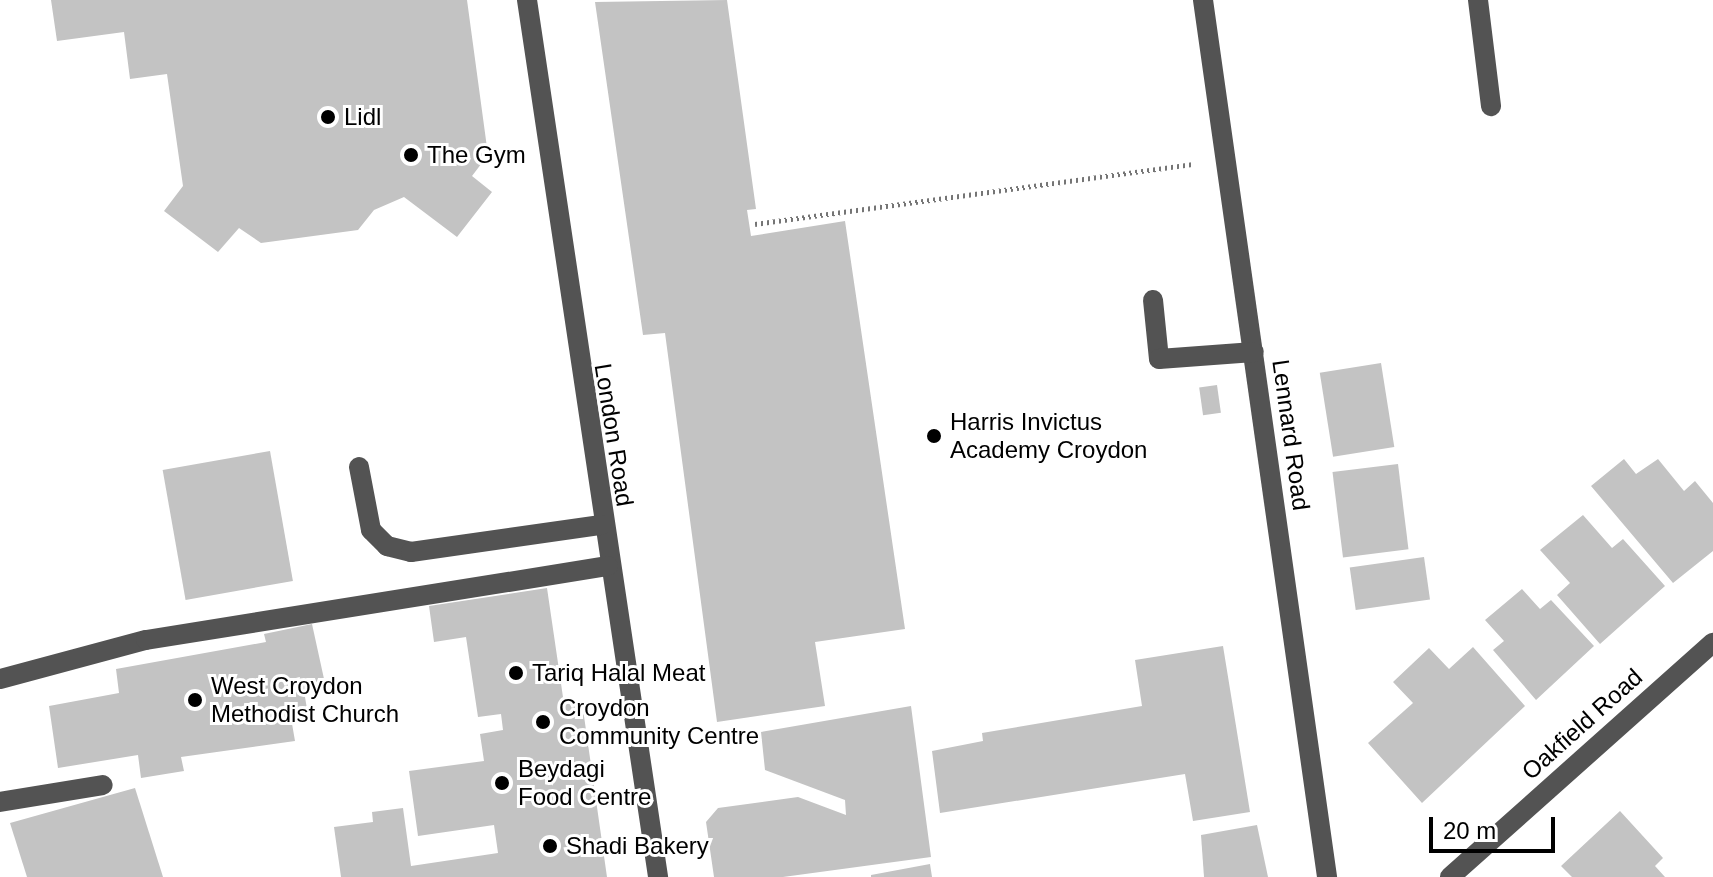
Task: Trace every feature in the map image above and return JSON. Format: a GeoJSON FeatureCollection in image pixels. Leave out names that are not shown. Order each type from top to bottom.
{"type":"FeatureCollection","features":[{"type":"Feature","properties":{"kind":"street","name":"London Road"},"geometry":{"type":"LineString","coordinates":[[527,0],[601,525],[658,877]]}},
{"type":"Feature","properties":{"kind":"street","name":"Lennard Road"},"geometry":{"type":"LineString","coordinates":[[1203,0],[1327,877]]}},
{"type":"Feature","properties":{"kind":"street"},"geometry":{"type":"LineString","coordinates":[[1478,0],[1491,106]]}},
{"type":"Feature","properties":{"kind":"street"},"geometry":{"type":"LineString","coordinates":[[1153,300],[1159,359],[1254,352]]}},
{"type":"Feature","properties":{"kind":"street"},"geometry":{"type":"LineString","coordinates":[[359,467],[371,530],[387,546],[411,552],[601,525]]}},
{"type":"Feature","properties":{"kind":"street"},"geometry":{"type":"LineString","coordinates":[[0,679],[146,640],[608,566]]}},
{"type":"Feature","properties":{"kind":"street","name":"Oakfield Road"},"geometry":{"type":"LineString","coordinates":[[1450,877],[1713,643]]}},
{"type":"Feature","properties":{"kind":"street"},"geometry":{"type":"LineString","coordinates":[[0,802],[103,785]]}},
{"type":"Feature","properties":{"kind":"path"},"geometry":{"type":"LineString","coordinates":[[755,224],[1226,160]]}},
{"type":"Feature","properties":{"kind":"building","name":"Lidl"},"geometry":{"type":"Polygon","coordinates":[[[51,0],[467,0],[488,155],[472,176],[492,192],[457,237],[404,197],[374,210],[358,230],[261,243],[239,228],[218,252],[164,211],[183,186],[167,74],[130,79],[124,32],[57,41],[51,0]]]}},
{"type":"Feature","properties":{"kind":"building"},"geometry":{"type":"Polygon","coordinates":[[[727,0],[756,209],[747,210],[751,236],[845,221],[905,629],[815,642],[825,706],[717,722],[665,333],[643,335],[595,2],[727,0]]]}},
{"type":"Feature","properties":{"kind":"building"},"geometry":{"type":"Polygon","coordinates":[[[1381,363],[1394,447],[1333,457],[1320,373],[1381,363]]]}},
{"type":"Feature","properties":{"kind":"building"},"geometry":{"type":"Polygon","coordinates":[[[1217,385],[1221,413],[1203,415],[1199,388],[1217,385]]]}},
{"type":"Feature","properties":{"kind":"building"},"geometry":{"type":"Polygon","coordinates":[[[270,451],[293,581],[186,600],[163,470],[270,451]]]}},
{"type":"Feature","properties":{"kind":"building"},"geometry":{"type":"Polygon","coordinates":[[[1624,459],[1636,474],[1658,459],[1684,491],[1695,481],[1713,503],[1713,551],[1673,583],[1591,486],[1624,459]]]}},
{"type":"Feature","properties":{"kind":"building"},"geometry":{"type":"Polygon","coordinates":[[[1398,464],[1408,549],[1343,557],[1332,472],[1398,464]]]}},
{"type":"Feature","properties":{"kind":"building"},"geometry":{"type":"Polygon","coordinates":[[[1583,515],[1612,548],[1623,539],[1665,586],[1600,644],[1557,595],[1570,583],[1540,550],[1583,515]]]}},
{"type":"Feature","properties":{"kind":"building"},"geometry":{"type":"Polygon","coordinates":[[[1424,557],[1430,600],[1356,610],[1350,567],[1424,557]]]}},
{"type":"Feature","properties":{"kind":"building"},"geometry":{"type":"Polygon","coordinates":[[[547,588],[564,704],[582,702],[607,877],[341,877],[334,827],[373,822],[372,812],[403,808],[411,866],[498,853],[494,825],[418,836],[409,771],[484,761],[480,734],[503,730],[501,714],[478,717],[466,637],[434,642],[429,606],[547,588]]]}},
{"type":"Feature","properties":{"kind":"building"},"geometry":{"type":"Polygon","coordinates":[[[1522,589],[1540,609],[1551,600],[1594,646],[1536,700],[1493,650],[1504,641],[1485,620],[1522,589]]]}},
{"type":"Feature","properties":{"kind":"building","name":"West Croydon Methodist Church"},"geometry":{"type":"Polygon","coordinates":[[[312,624],[326,688],[304,691],[307,709],[290,712],[295,741],[181,757],[184,771],[141,778],[138,755],[58,768],[49,706],[119,693],[116,669],[266,642],[264,634],[312,624]]]}},
{"type":"Feature","properties":{"kind":"building"},"geometry":{"type":"Polygon","coordinates":[[[1223,646],[1250,812],[1193,821],[1185,774],[940,813],[932,751],[983,741],[982,733],[1142,706],[1135,660],[1223,646]]]}},
{"type":"Feature","properties":{"kind":"building"},"geometry":{"type":"Polygon","coordinates":[[[1473,647],[1525,706],[1422,803],[1368,743],[1413,703],[1393,682],[1429,648],[1449,669],[1473,647]]]}},
{"type":"Feature","properties":{"kind":"building"},"geometry":{"type":"Polygon","coordinates":[[[911,706],[931,857],[783,877],[714,877],[706,822],[718,808],[798,797],[846,815],[845,800],[765,770],[761,732],[911,706]]]}},
{"type":"Feature","properties":{"kind":"building"},"geometry":{"type":"Polygon","coordinates":[[[135,788],[163,877],[27,877],[10,823],[135,788]]]}},
{"type":"Feature","properties":{"kind":"building"},"geometry":{"type":"Polygon","coordinates":[[[1620,811],[1663,858],[1655,866],[1665,877],[1572,877],[1561,866],[1620,811]]]}},
{"type":"Feature","properties":{"kind":"building"},"geometry":{"type":"Polygon","coordinates":[[[1257,825],[1268,877],[1204,877],[1201,835],[1257,825]]]}},
{"type":"Feature","properties":{"kind":"building"},"geometry":{"type":"Polygon","coordinates":[[[930,864],[932,877],[871,877],[871,875],[930,864]]]}},
{"type":"Feature","properties":{"kind":"place","name":"Lidl"},"geometry":{"type":"Point","coordinates":[328,117]}},
{"type":"Feature","properties":{"kind":"place","name":"The Gym"},"geometry":{"type":"Point","coordinates":[411,155]}},
{"type":"Feature","properties":{"kind":"place","name":"Harris Invictus Academy Croydon"},"geometry":{"type":"Point","coordinates":[934,436]}},
{"type":"Feature","properties":{"kind":"place","name":"Tariq Halal Meat"},"geometry":{"type":"Point","coordinates":[516,673]}},
{"type":"Feature","properties":{"kind":"place","name":"West Croydon Methodist Church"},"geometry":{"type":"Point","coordinates":[195,700]}},
{"type":"Feature","properties":{"kind":"place","name":"Croydon Community Centre"},"geometry":{"type":"Point","coordinates":[543,722]}},
{"type":"Feature","properties":{"kind":"place","name":"Beydagi Food Centre"},"geometry":{"type":"Point","coordinates":[502,783]}},
{"type":"Feature","properties":{"kind":"place","name":"Shadi Bakery"},"geometry":{"type":"Point","coordinates":[550,846]}}]}
